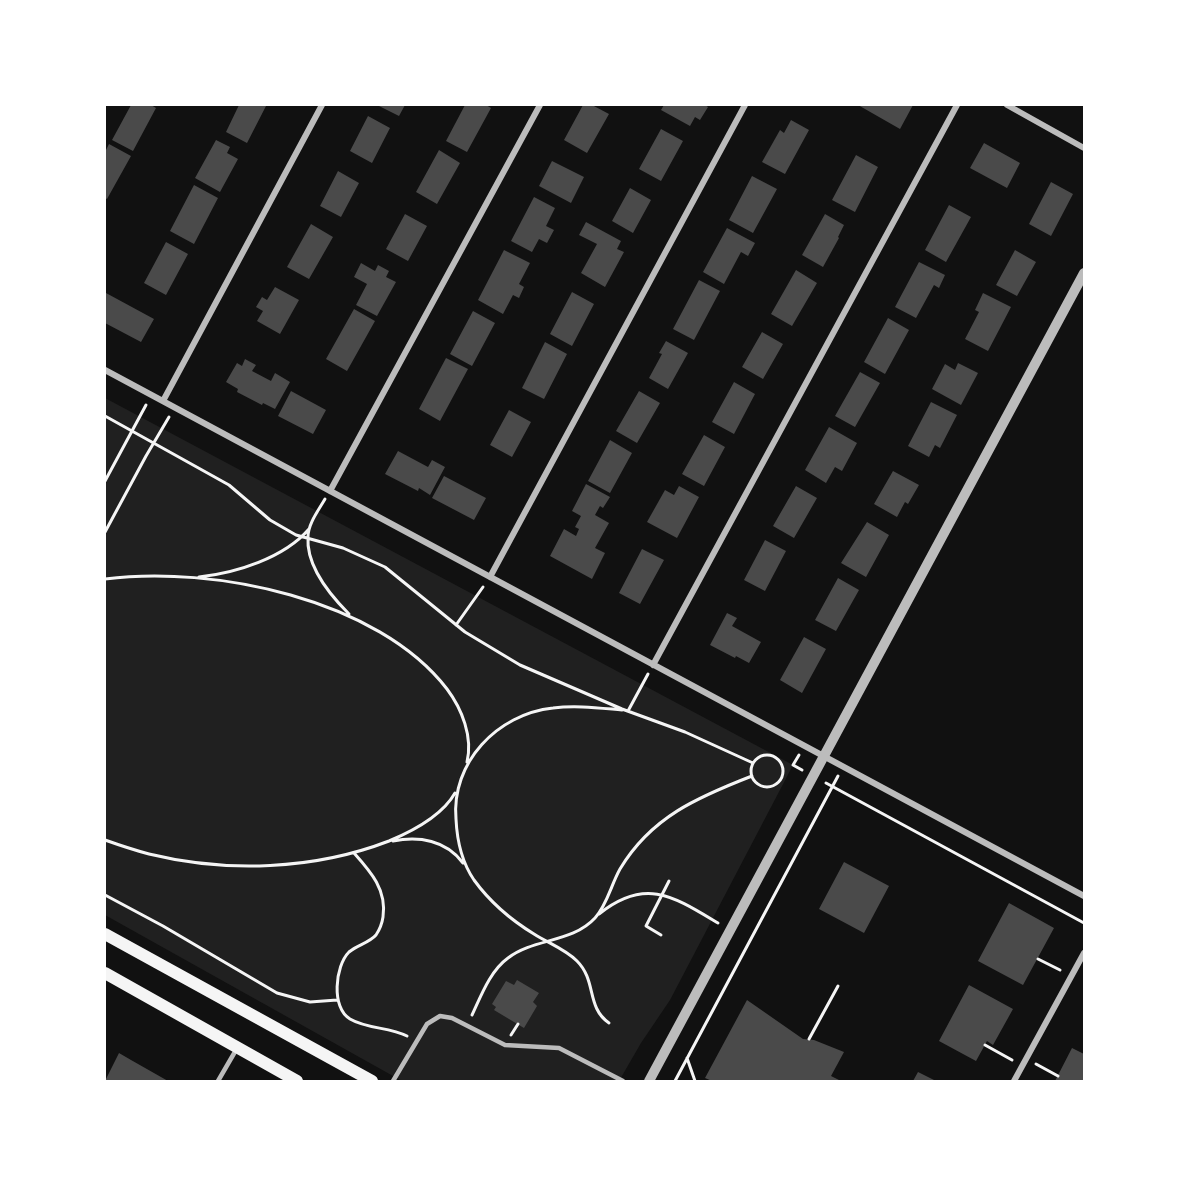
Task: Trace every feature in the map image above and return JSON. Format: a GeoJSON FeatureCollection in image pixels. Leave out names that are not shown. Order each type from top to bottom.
{"type":"FeatureCollection","features":[{"type":"Feature","properties":{"kind":"main road"},"geometry":{"type":"LineString","coordinates":[[105,934],[372,1081]]}},
{"type":"Feature","properties":{"kind":"main road"},"geometry":{"type":"LineString","coordinates":[[105,974],[297,1081]]}},
{"type":"Feature","properties":{"kind":"street"},"geometry":{"type":"LineString","coordinates":[[163,401],[322,105]]}},
{"type":"Feature","properties":{"kind":"street"},"geometry":{"type":"LineString","coordinates":[[330,491],[540,105]]}},
{"type":"Feature","properties":{"kind":"street"},"geometry":{"type":"LineString","coordinates":[[490,577],[745,105]]}},
{"type":"Feature","properties":{"kind":"street"},"geometry":{"type":"LineString","coordinates":[[653,665],[957,105]]}},
{"type":"Feature","properties":{"kind":"street"},"geometry":{"type":"LineString","coordinates":[[1006,105],[1084,148]]}},
{"type":"Feature","properties":{"kind":"street"},"geometry":{"type":"LineString","coordinates":[[649,1081],[1084,273]]}},
{"type":"Feature","properties":{"kind":"street"},"geometry":{"type":"LineString","coordinates":[[105,370],[1084,896]]}},
{"type":"Feature","properties":{"kind":"street"},"geometry":{"type":"LineString","coordinates":[[1014,1081],[1084,953]]}},
{"type":"Feature","properties":{"kind":"lane"},"geometry":{"type":"LineString","coordinates":[[393,1081],[428,1024],[441,1016],[447,1016],[505,1045],[559,1048],[623,1081]]}},
{"type":"Feature","properties":{"kind":"lane"},"geometry":{"type":"LineString","coordinates":[[218,1081],[237,1047]]}},
{"type":"Feature","properties":{"kind":"path"},"geometry":{"type":"LineString","coordinates":[[105,481],[151,395]]}},
{"type":"Feature","properties":{"kind":"path"},"geometry":{"type":"LineString","coordinates":[[105,532],[175,407]]}},
{"type":"Feature","properties":{"kind":"path"},"geometry":{"type":"LineString","coordinates":[[105,416],[229,485],[270,520],[301,537],[343,548],[385,567],[456,625],[520,665],[628,711],[685,732],[753,763]]}},
{"type":"Feature","properties":{"kind":"path"},"geometry":{"type":"LineString","coordinates":[[191,578],[240,568],[277,553],[301,537],[310,527],[330,491]]}},
{"type":"Feature","properties":{"kind":"path"},"geometry":{"type":"LineString","coordinates":[[310,527],[309,551],[320,578],[352,618]]}},
{"type":"Feature","properties":{"kind":"path"},"geometry":{"type":"LineString","coordinates":[[105,579],[119,577],[191,578],[264,589],[337,610],[398,644],[419,660],[439,679],[453,697],[462,714],[469,745],[468,760],[455,796],[456,829],[467,869]]}},
{"type":"Feature","properties":{"kind":"path"},"geometry":{"type":"LineString","coordinates":[[456,625],[490,577]]}},
{"type":"Feature","properties":{"kind":"path"},"geometry":{"type":"LineString","coordinates":[[628,711],[653,665]]}},
{"type":"Feature","properties":{"kind":"path"},"geometry":{"type":"LineString","coordinates":[[461,777],[473,753],[485,740],[498,728],[517,719],[552,708],[596,707],[628,711]]}},
{"type":"Feature","properties":{"kind":"path"},"geometry":{"type":"LineString","coordinates":[[794,765],[804,746]]}},
{"type":"Feature","properties":{"kind":"path"},"geometry":{"type":"LineString","coordinates":[[771,755],[779,759],[783,767],[782,779],[773,787],[758,785],[752,776],[753,763],[762,756],[771,755]]}},
{"type":"Feature","properties":{"kind":"path"},"geometry":{"type":"LineString","coordinates":[[783,767],[794,765],[1084,923]]}},
{"type":"Feature","properties":{"kind":"path"},"geometry":{"type":"LineString","coordinates":[[675,1081],[843,767]]}},
{"type":"Feature","properties":{"kind":"path"},"geometry":{"type":"LineString","coordinates":[[595,917],[602,909],[621,869],[648,834],[683,806],[703,795],[752,776]]}},
{"type":"Feature","properties":{"kind":"path"},"geometry":{"type":"LineString","coordinates":[[105,840],[147,854],[207,863],[276,865],[336,858],[385,842],[418,827],[449,802],[458,786]]}},
{"type":"Feature","properties":{"kind":"path"},"geometry":{"type":"LineString","coordinates":[[385,842],[416,838],[439,844],[457,855],[492,901],[512,920],[569,954],[582,966],[587,975],[596,1011],[609,1023]]}},
{"type":"Feature","properties":{"kind":"path"},"geometry":{"type":"LineString","coordinates":[[354,853],[369,870],[381,890],[384,902],[383,913],[381,926],[376,935],[348,953],[342,963],[337,1000],[341,1010],[348,1018],[359,1023],[397,1031],[417,1041]]}},
{"type":"Feature","properties":{"kind":"path"},"geometry":{"type":"LineString","coordinates":[[661,935],[646,926],[669,881]]}},
{"type":"Feature","properties":{"kind":"path"},"geometry":{"type":"LineString","coordinates":[[466,1026],[485,987],[502,962],[519,951],[573,933],[609,906],[632,896],[644,893],[662,895],[694,909],[730,930]]}},
{"type":"Feature","properties":{"kind":"path"},"geometry":{"type":"LineString","coordinates":[[105,895],[277,993],[310,1002],[337,1000]]}},
{"type":"Feature","properties":{"kind":"path"},"geometry":{"type":"LineString","coordinates":[[1038,959],[1072,976]]}},
{"type":"Feature","properties":{"kind":"path"},"geometry":{"type":"LineString","coordinates":[[809,1039],[838,986]]}},
{"type":"Feature","properties":{"kind":"path"},"geometry":{"type":"LineString","coordinates":[[985,1045],[1058,1076]]}},
{"type":"Feature","properties":{"kind":"path"},"geometry":{"type":"LineString","coordinates":[[687,1058],[695,1081]]}},
{"type":"Feature","properties":{"kind":"shaded area"},"geometry":{"type":"Polygon","coordinates":[[[105,398],[793,765],[670,1000],[619,1081],[402,1081],[105,915],[105,398]]]}},
{"type":"Feature","properties":{"kind":"building"},"geometry":{"type":"Polygon","coordinates":[[[131,105],[151,105],[156,108],[133,151],[112,140],[131,105]]]}},
{"type":"Feature","properties":{"kind":"building"},"geometry":{"type":"Polygon","coordinates":[[[239,105],[266,106],[247,143],[226,132],[239,105]]]}},
{"type":"Feature","properties":{"kind":"building"},"geometry":{"type":"Polygon","coordinates":[[[377,105],[405,105],[399,116],[377,105]]]}},
{"type":"Feature","properties":{"kind":"building"},"geometry":{"type":"Polygon","coordinates":[[[465,105],[486,105],[491,108],[467,152],[446,141],[465,105]]]}},
{"type":"Feature","properties":{"kind":"building"},"geometry":{"type":"Polygon","coordinates":[[[583,105],[592,105],[609,114],[587,153],[564,140],[583,105]]]}},
{"type":"Feature","properties":{"kind":"building"},"geometry":{"type":"Polygon","coordinates":[[[664,105],[705,105],[708,107],[700,120],[695,117],[690,126],[661,110],[664,105]]]}},
{"type":"Feature","properties":{"kind":"building"},"geometry":{"type":"Polygon","coordinates":[[[858,105],[913,105],[900,129],[858,105]]]}},
{"type":"Feature","properties":{"kind":"building"},"geometry":{"type":"Polygon","coordinates":[[[368,116],[390,128],[372,163],[350,151],[368,116]]]}},
{"type":"Feature","properties":{"kind":"building"},"geometry":{"type":"Polygon","coordinates":[[[791,120],[809,130],[785,174],[762,162],[780,130],[784,133],[791,120]]]}},
{"type":"Feature","properties":{"kind":"building"},"geometry":{"type":"Polygon","coordinates":[[[661,129],[683,141],[661,181],[639,169],[661,129]]]}},
{"type":"Feature","properties":{"kind":"building"},"geometry":{"type":"Polygon","coordinates":[[[216,140],[230,147],[227,153],[238,159],[220,192],[195,178],[216,140]]]}},
{"type":"Feature","properties":{"kind":"building"},"geometry":{"type":"Polygon","coordinates":[[[984,143],[1020,163],[1007,188],[970,168],[984,143]]]}},
{"type":"Feature","properties":{"kind":"building"},"geometry":{"type":"Polygon","coordinates":[[[109,144],[131,156],[107,199],[105,198],[105,152],[109,144]]]}},
{"type":"Feature","properties":{"kind":"building"},"geometry":{"type":"Polygon","coordinates":[[[439,150],[460,163],[437,204],[416,192],[439,150]]]}},
{"type":"Feature","properties":{"kind":"building"},"geometry":{"type":"Polygon","coordinates":[[[856,155],[878,167],[855,212],[832,200],[856,155]]]}},
{"type":"Feature","properties":{"kind":"building"},"geometry":{"type":"Polygon","coordinates":[[[552,161],[584,177],[571,203],[539,186],[552,161]]]}},
{"type":"Feature","properties":{"kind":"building"},"geometry":{"type":"Polygon","coordinates":[[[338,171],[359,183],[341,217],[320,206],[338,171]]]}},
{"type":"Feature","properties":{"kind":"building"},"geometry":{"type":"Polygon","coordinates":[[[752,176],[777,189],[753,233],[729,220],[752,176]]]}},
{"type":"Feature","properties":{"kind":"building"},"geometry":{"type":"Polygon","coordinates":[[[1051,182],[1073,194],[1051,236],[1029,224],[1051,182]]]}},
{"type":"Feature","properties":{"kind":"building"},"geometry":{"type":"Polygon","coordinates":[[[194,185],[218,198],[194,244],[170,231],[194,185]]]}},
{"type":"Feature","properties":{"kind":"building"},"geometry":{"type":"Polygon","coordinates":[[[630,188],[651,200],[633,233],[612,221],[630,188]]]}},
{"type":"Feature","properties":{"kind":"building"},"geometry":{"type":"Polygon","coordinates":[[[534,197],[555,208],[546,226],[554,230],[547,243],[539,239],[532,252],[511,241],[534,197]]]}},
{"type":"Feature","properties":{"kind":"building"},"geometry":{"type":"Polygon","coordinates":[[[949,205],[971,217],[946,262],[925,250],[949,205]]]}},
{"type":"Feature","properties":{"kind":"building"},"geometry":{"type":"Polygon","coordinates":[[[405,214],[427,226],[408,261],[386,249],[405,214]]]}},
{"type":"Feature","properties":{"kind":"building"},"geometry":{"type":"Polygon","coordinates":[[[825,214],[844,225],[823,267],[802,255],[825,214]]]}},
{"type":"Feature","properties":{"kind":"building"},"geometry":{"type":"Polygon","coordinates":[[[586,222],[621,241],[617,249],[624,252],[605,287],[581,273],[597,244],[579,235],[586,222]]]}},
{"type":"Feature","properties":{"kind":"building"},"geometry":{"type":"Polygon","coordinates":[[[311,224],[333,237],[309,279],[287,267],[311,224]]]}},
{"type":"Feature","properties":{"kind":"building"},"geometry":{"type":"Polygon","coordinates":[[[727,228],[755,243],[748,256],[741,252],[724,284],[703,272],[727,228]]]}},
{"type":"Feature","properties":{"kind":"building"},"geometry":{"type":"Polygon","coordinates":[[[166,242],[188,254],[166,295],[144,283],[166,242]]]}},
{"type":"Feature","properties":{"kind":"building"},"geometry":{"type":"Polygon","coordinates":[[[504,250],[530,263],[519,284],[524,287],[519,298],[513,295],[503,314],[478,300],[504,250]]]}},
{"type":"Feature","properties":{"kind":"building"},"geometry":{"type":"Polygon","coordinates":[[[1015,250],[1036,262],[1017,296],[996,285],[1015,250]]]}},
{"type":"Feature","properties":{"kind":"building"},"geometry":{"type":"Polygon","coordinates":[[[919,262],[945,275],[939,288],[934,285],[916,318],[895,307],[919,262]]]}},
{"type":"Feature","properties":{"kind":"building"},"geometry":{"type":"Polygon","coordinates":[[[361,263],[375,271],[378,265],[389,271],[386,277],[396,282],[377,316],[356,305],[367,284],[354,277],[361,263]]]}},
{"type":"Feature","properties":{"kind":"building"},"geometry":{"type":"Polygon","coordinates":[[[796,270],[817,283],[792,326],[771,314],[796,270]]]}},
{"type":"Feature","properties":{"kind":"building"},"geometry":{"type":"Polygon","coordinates":[[[699,280],[720,291],[694,340],[673,329],[699,280]]]}},
{"type":"Feature","properties":{"kind":"building"},"geometry":{"type":"Polygon","coordinates":[[[275,287],[299,300],[280,334],[257,321],[263,311],[256,307],[262,297],[267,300],[275,287]]]}},
{"type":"Feature","properties":{"kind":"building"},"geometry":{"type":"Polygon","coordinates":[[[572,292],[594,304],[572,346],[550,334],[572,292]]]}},
{"type":"Feature","properties":{"kind":"building"},"geometry":{"type":"Polygon","coordinates":[[[106,293],[154,319],[141,342],[105,323],[106,293]]]}},
{"type":"Feature","properties":{"kind":"building"},"geometry":{"type":"Polygon","coordinates":[[[983,293],[1011,307],[988,351],[965,339],[979,312],[975,310],[983,293]]]}},
{"type":"Feature","properties":{"kind":"building"},"geometry":{"type":"Polygon","coordinates":[[[354,309],[375,321],[347,371],[326,359],[354,309]]]}},
{"type":"Feature","properties":{"kind":"building"},"geometry":{"type":"Polygon","coordinates":[[[473,311],[495,323],[472,366],[450,354],[473,311]]]}},
{"type":"Feature","properties":{"kind":"building"},"geometry":{"type":"Polygon","coordinates":[[[888,318],[909,330],[885,374],[864,362],[888,318]]]}},
{"type":"Feature","properties":{"kind":"building"},"geometry":{"type":"Polygon","coordinates":[[[762,332],[783,344],[763,379],[742,367],[762,332]]]}},
{"type":"Feature","properties":{"kind":"building"},"geometry":{"type":"Polygon","coordinates":[[[666,341],[688,353],[668,389],[649,378],[666,341]]]}},
{"type":"Feature","properties":{"kind":"building"},"geometry":{"type":"Polygon","coordinates":[[[545,342],[567,354],[544,399],[522,388],[545,342]]]}},
{"type":"Feature","properties":{"kind":"building"},"geometry":{"type":"Polygon","coordinates":[[[446,358],[468,369],[440,421],[419,409],[446,358]]]}},
{"type":"Feature","properties":{"kind":"building"},"geometry":{"type":"Polygon","coordinates":[[[245,359],[256,365],[252,371],[271,381],[275,373],[290,382],[275,409],[237,392],[238,389],[226,382],[237,363],[242,366],[245,359]]]}},
{"type":"Feature","properties":{"kind":"building"},"geometry":{"type":"Polygon","coordinates":[[[958,363],[978,373],[961,405],[932,389],[945,364],[955,370],[958,363]]]}},
{"type":"Feature","properties":{"kind":"building"},"geometry":{"type":"Polygon","coordinates":[[[860,372],[880,383],[855,427],[835,416],[860,372]]]}},
{"type":"Feature","properties":{"kind":"building"},"geometry":{"type":"Polygon","coordinates":[[[734,382],[755,394],[734,434],[712,422],[734,382]]]}},
{"type":"Feature","properties":{"kind":"building"},"geometry":{"type":"Polygon","coordinates":[[[291,391],[326,410],[313,434],[278,416],[291,391]]]}},
{"type":"Feature","properties":{"kind":"building"},"geometry":{"type":"Polygon","coordinates":[[[639,391],[660,403],[637,443],[616,431],[639,391]]]}},
{"type":"Feature","properties":{"kind":"building"},"geometry":{"type":"Polygon","coordinates":[[[931,402],[957,415],[940,448],[935,445],[929,457],[908,446],[931,402]]]}},
{"type":"Feature","properties":{"kind":"building"},"geometry":{"type":"Polygon","coordinates":[[[509,410],[531,422],[512,457],[490,445],[509,410]]]}},
{"type":"Feature","properties":{"kind":"building"},"geometry":{"type":"Polygon","coordinates":[[[829,427],[857,443],[842,471],[835,467],[826,483],[805,470],[829,427]]]}},
{"type":"Feature","properties":{"kind":"building"},"geometry":{"type":"Polygon","coordinates":[[[704,435],[725,447],[704,486],[682,474],[704,435]]]}},
{"type":"Feature","properties":{"kind":"building"},"geometry":{"type":"Polygon","coordinates":[[[610,440],[632,453],[610,493],[588,481],[610,440]]]}},
{"type":"Feature","properties":{"kind":"building"},"geometry":{"type":"Polygon","coordinates":[[[398,451],[428,467],[432,460],[445,467],[430,495],[385,474],[398,451]]]}},
{"type":"Feature","properties":{"kind":"building"},"geometry":{"type":"Polygon","coordinates":[[[893,471],[919,485],[908,504],[905,502],[897,517],[874,504],[893,471]]]}},
{"type":"Feature","properties":{"kind":"building"},"geometry":{"type":"Polygon","coordinates":[[[444,476],[486,498],[474,520],[432,498],[444,476]]]}},
{"type":"Feature","properties":{"kind":"building"},"geometry":{"type":"Polygon","coordinates":[[[586,484],[610,497],[603,508],[600,506],[595,515],[609,523],[595,548],[605,553],[592,579],[550,556],[564,529],[576,536],[579,529],[575,527],[581,516],[572,511],[586,484]]]}},
{"type":"Feature","properties":{"kind":"building"},"geometry":{"type":"Polygon","coordinates":[[[679,486],[699,497],[677,538],[647,522],[665,490],[674,495],[679,486]]]}},
{"type":"Feature","properties":{"kind":"building"},"geometry":{"type":"Polygon","coordinates":[[[796,486],[817,498],[794,538],[773,526],[796,486]]]}},
{"type":"Feature","properties":{"kind":"building"},"geometry":{"type":"Polygon","coordinates":[[[867,522],[889,535],[866,577],[841,563],[867,522]]]}},
{"type":"Feature","properties":{"kind":"building"},"geometry":{"type":"Polygon","coordinates":[[[765,540],[786,551],[765,591],[744,580],[765,540]]]}},
{"type":"Feature","properties":{"kind":"building"},"geometry":{"type":"Polygon","coordinates":[[[642,549],[664,560],[640,604],[619,593],[642,549]]]}},
{"type":"Feature","properties":{"kind":"building"},"geometry":{"type":"Polygon","coordinates":[[[838,578],[859,590],[836,631],[815,620],[838,578]]]}},
{"type":"Feature","properties":{"kind":"building"},"geometry":{"type":"Polygon","coordinates":[[[727,613],[737,618],[732,626],[761,642],[749,663],[710,645],[727,613]]]}},
{"type":"Feature","properties":{"kind":"building"},"geometry":{"type":"Polygon","coordinates":[[[804,637],[826,649],[802,693],[780,680],[804,637]]]}},
{"type":"Feature","properties":{"kind":"building"},"geometry":{"type":"Polygon","coordinates":[[[844,862],[889,886],[864,933],[819,909],[844,862]]]}},
{"type":"Feature","properties":{"kind":"building"},"geometry":{"type":"Polygon","coordinates":[[[1009,903],[1054,928],[1023,985],[978,961],[1009,903]]]}},
{"type":"Feature","properties":{"kind":"building"},"geometry":{"type":"Polygon","coordinates":[[[517,980],[539,993],[533,1002],[537,1006],[524,1028],[494,1010],[496,1007],[492,1004],[506,981],[514,985],[517,980]]]}},
{"type":"Feature","properties":{"kind":"building"},"geometry":{"type":"Polygon","coordinates":[[[969,985],[1013,1009],[993,1045],[987,1041],[976,1061],[939,1041],[969,985]]]}},
{"type":"Feature","properties":{"kind":"building"},"geometry":{"type":"Polygon","coordinates":[[[747,1000],[803,1039],[814,1040],[844,1052],[831,1076],[841,1081],[712,1081],[705,1078],[747,1000]]]}},
{"type":"Feature","properties":{"kind":"building"},"geometry":{"type":"Polygon","coordinates":[[[1072,1048],[1084,1054],[1084,1081],[1055,1081],[1072,1048]]]}},
{"type":"Feature","properties":{"kind":"building"},"geometry":{"type":"Polygon","coordinates":[[[119,1053],[131,1060],[168,1081],[105,1081],[119,1053]]]}},
{"type":"Feature","properties":{"kind":"building"},"geometry":{"type":"Polygon","coordinates":[[[918,1072],[936,1081],[913,1081],[918,1072]]]}}]}
